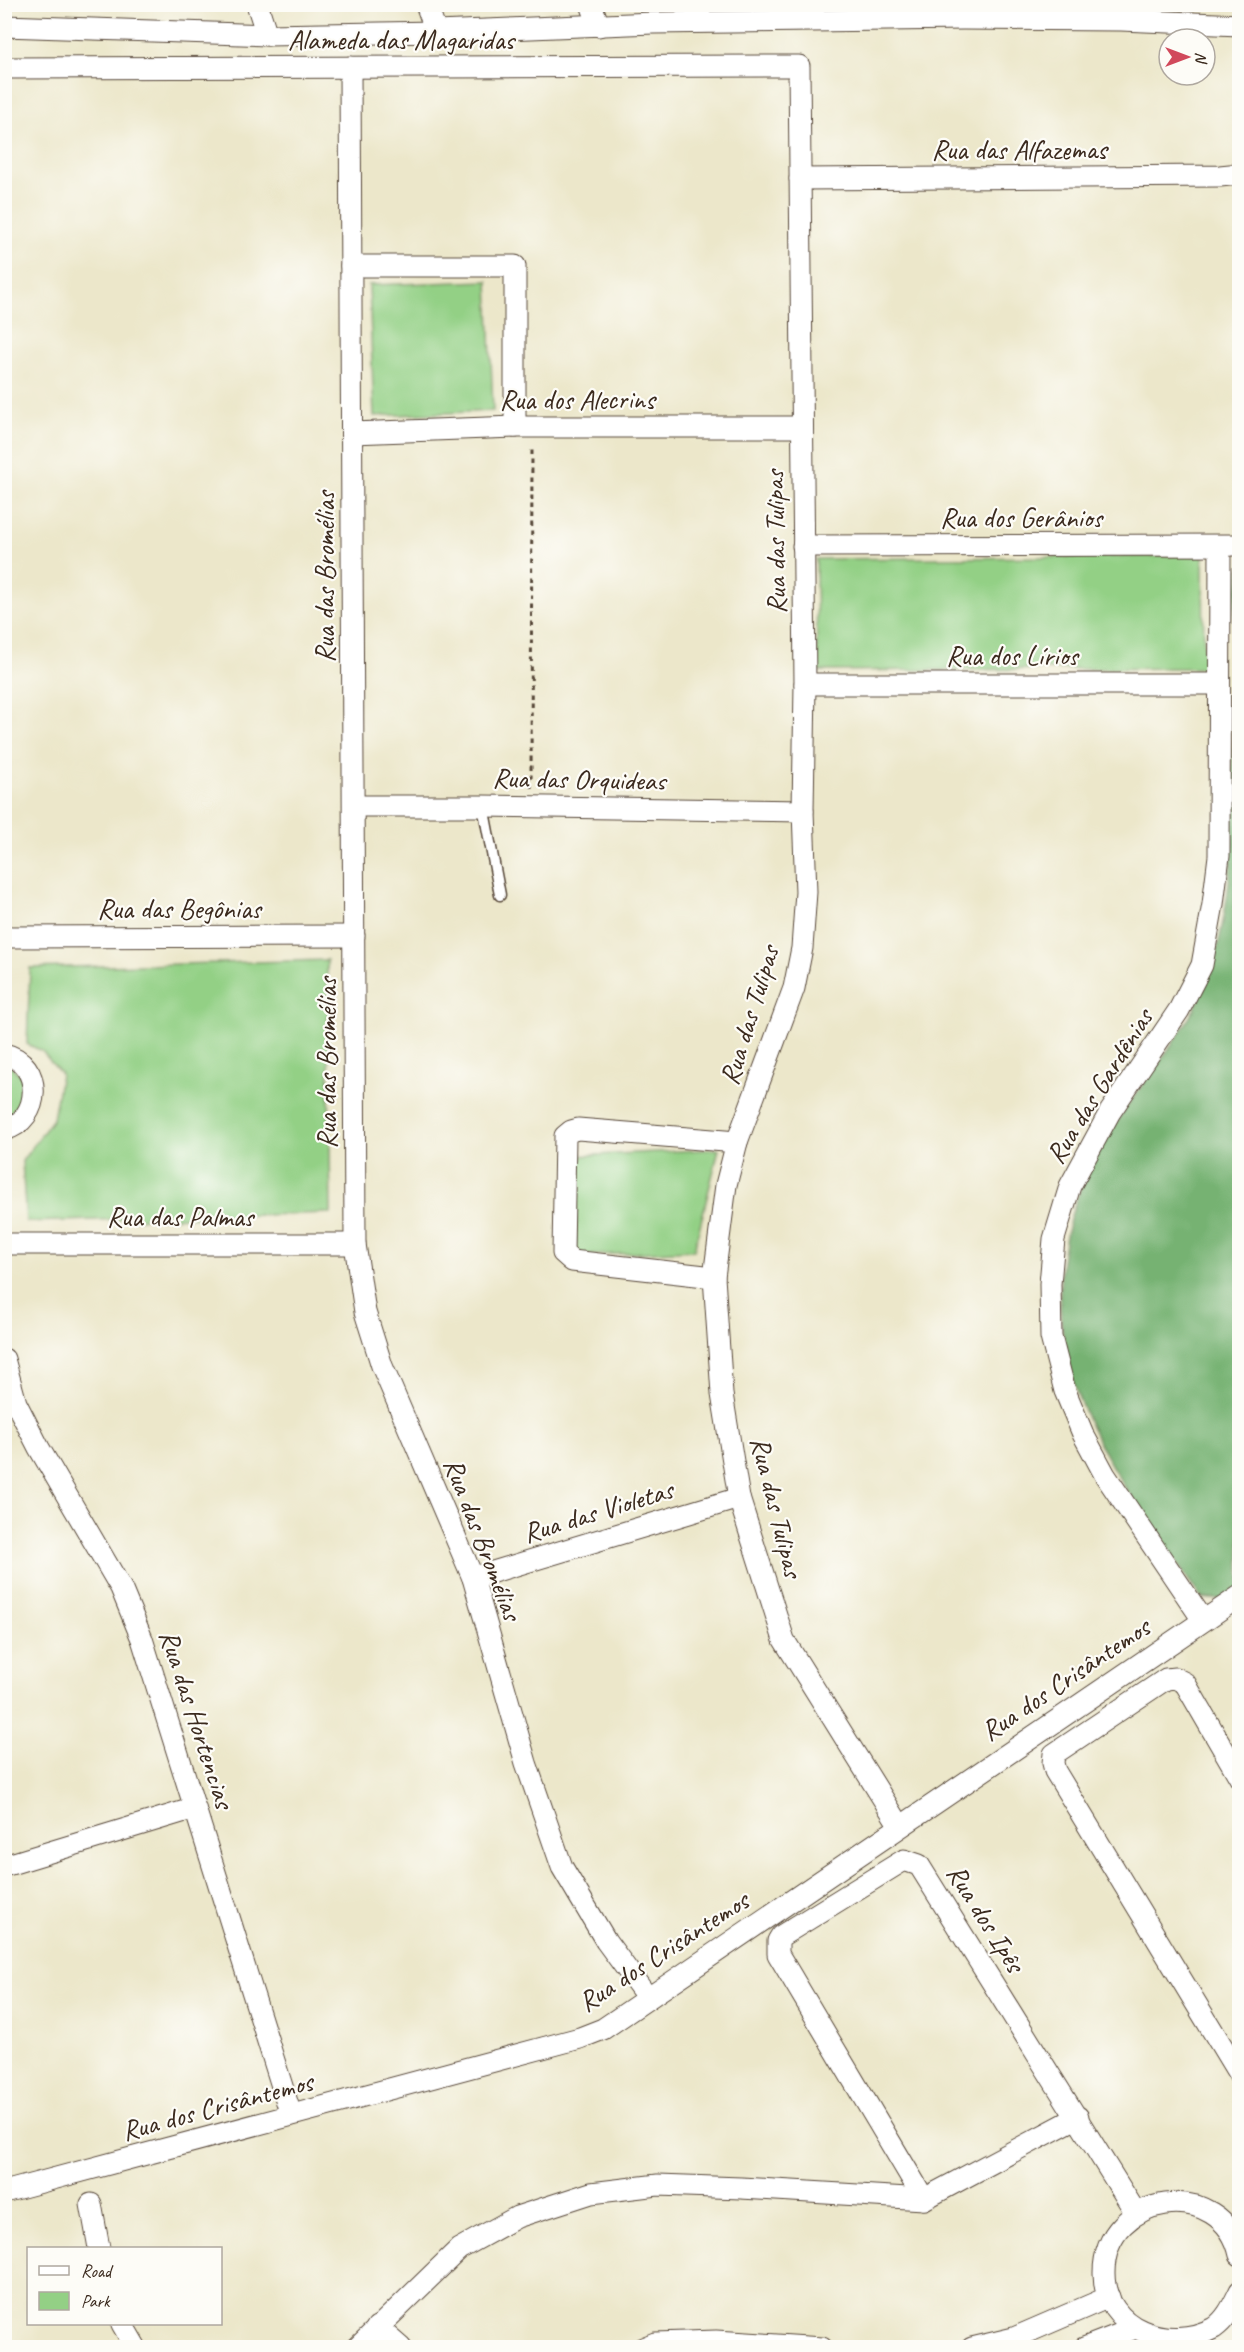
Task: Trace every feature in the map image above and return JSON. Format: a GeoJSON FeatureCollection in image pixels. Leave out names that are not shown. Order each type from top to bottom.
{"type":"FeatureCollection","features":[{"type":"Feature","properties":{"kind":"street"},"geometry":{"type":"LineString","coordinates":[[257,4],[267,35]]}},
{"type":"Feature","properties":{"kind":"street"},"geometry":{"type":"LineString","coordinates":[[426,4],[436,32]]}},
{"type":"Feature","properties":{"kind":"street"},"geometry":{"type":"LineString","coordinates":[[591,4],[599,26]]}},
{"type":"Feature","properties":{"kind":"street"},"geometry":{"type":"LineString","coordinates":[[4,26],[267,35],[599,26],[653,14],[963,12],[1121,12],[1239,25]]}},
{"type":"Feature","properties":{"kind":"street","name":"Alameda das Magaridas"},"geometry":{"type":"LineString","coordinates":[[4,68],[799,66]]}},
{"type":"Feature","properties":{"kind":"street","name":"Rua das Tulipas"},"geometry":{"type":"LineString","coordinates":[[799,66],[805,684],[803,811],[806,891],[800,958],[794,988],[737,1142],[726,1185],[714,1277],[722,1394],[739,1498],[784,1640],[900,1826]]}},
{"type":"Feature","properties":{"kind":"street","name":"Rua das Bromélias"},"geometry":{"type":"LineString","coordinates":[[350,67],[355,1244],[365,1312],[382,1366],[473,1578],[526,1763],[562,1867],[606,1941],[648,1998]]}},
{"type":"Feature","properties":{"kind":"street","name":"Rua das Alfazemas"},"geometry":{"type":"LineString","coordinates":[[800,179],[1239,174]]}},
{"type":"Feature","properties":{"kind":"street"},"geometry":{"type":"LineString","coordinates":[[351,266],[515,266],[523,427]]}},
{"type":"Feature","properties":{"kind":"street","name":"Rua dos Alecrins"},"geometry":{"type":"LineString","coordinates":[[352,433],[523,427],[802,427]]}},
{"type":"Feature","properties":{"kind":"street","name":"Rua dos Gerânios"},"geometry":{"type":"LineString","coordinates":[[803,546],[1229,545]]}},
{"type":"Feature","properties":{"kind":"street","name":"Rua das Gardênias"},"geometry":{"type":"LineString","coordinates":[[1203,1620],[1105,1475],[1083,1434],[1065,1391],[1051,1337],[1050,1284],[1054,1239],[1070,1186],[1110,1112],[1179,1010],[1202,965],[1219,856],[1219,684],[1229,545]]}},
{"type":"Feature","properties":{"kind":"street","name":"Rua dos Lírios"},"geometry":{"type":"LineString","coordinates":[[805,684],[1219,684]]}},
{"type":"Feature","properties":{"kind":"street","name":"Rua das Orquideas"},"geometry":{"type":"LineString","coordinates":[[354,806],[803,811]]}},
{"type":"Feature","properties":{"kind":"street","name":"Rua das Begônias"},"geometry":{"type":"LineString","coordinates":[[4,937],[354,936]]}},
{"type":"Feature","properties":{"kind":"street"},"geometry":{"type":"LineString","coordinates":[[4,1054],[21,1062],[29,1073],[34,1086],[34,1100],[29,1112],[20,1123],[4,1130]]}},
{"type":"Feature","properties":{"kind":"street"},"geometry":{"type":"LineString","coordinates":[[714,1277],[572,1261],[566,1258],[563,1253],[565,1136],[578,1129],[737,1142]]}},
{"type":"Feature","properties":{"kind":"street","name":"Rua das Palmas"},"geometry":{"type":"LineString","coordinates":[[4,1244],[355,1244]]}},
{"type":"Feature","properties":{"kind":"street","name":"Rua das Hortencias"},"geometry":{"type":"LineString","coordinates":[[4,1359],[16,1403],[39,1448],[121,1588],[142,1639],[291,2115]]}},
{"type":"Feature","properties":{"kind":"street","name":"Rua das Violetas"},"geometry":{"type":"LineString","coordinates":[[473,1578],[739,1498]]}},
{"type":"Feature","properties":{"kind":"street","name":"Rua dos Crisântemos"},"geometry":{"type":"LineString","coordinates":[[4,2192],[580,2038],[603,2029],[1239,1596]]}},
{"type":"Feature","properties":{"kind":"street"},"geometry":{"type":"LineString","coordinates":[[1239,1778],[1185,1683],[1175,1678],[1166,1679],[1054,1754],[1053,1763],[1055,1771],[1239,2076]]}},
{"type":"Feature","properties":{"kind":"street"},"geometry":{"type":"LineString","coordinates":[[4,1866],[195,1808]]}},
{"type":"Feature","properties":{"kind":"street","name":"Rua dos Ipês"},"geometry":{"type":"LineString","coordinates":[[924,2199],[778,1954],[778,1941],[782,1936],[904,1860],[919,1865],[1136,2213]]}},
{"type":"Feature","properties":{"kind":"street"},"geometry":{"type":"LineString","coordinates":[[357,2348],[459,2249],[517,2217],[591,2193],[658,2186],[741,2188],[924,2199],[1078,2117]]}},
{"type":"Feature","properties":{"kind":"street"},"geometry":{"type":"LineString","coordinates":[[1239,2255],[1233,2225],[1194,2205],[1175,2202],[1155,2205],[1136,2213],[1119,2229],[1107,2250],[1104,2273],[1109,2297],[1119,2314],[1133,2328],[1153,2338],[1175,2341],[1200,2342],[1230,2311],[1239,2291]]}},
{"type":"Feature","properties":{"kind":"street"},"geometry":{"type":"LineString","coordinates":[[90,2204],[99,2247]]}},
{"type":"Feature","properties":{"kind":"street"},"geometry":{"type":"LineString","coordinates":[[972,2348],[1014,2338],[1109,2297]]}},
{"type":"Feature","properties":{"kind":"street"},"geometry":{"type":"LineString","coordinates":[[123,2325],[136,2348]]}},
{"type":"Feature","properties":{"kind":"street"},"geometry":{"type":"LineString","coordinates":[[377,2327],[401,2348]]}},
{"type":"Feature","properties":{"kind":"street"},"geometry":{"type":"LineString","coordinates":[[1084,2348],[1133,2328]]}},
{"type":"Feature","properties":{"kind":"street"},"geometry":{"type":"LineString","coordinates":[[643,2348],[656,2343],[716,2341],[822,2348]]}},
{"type":"Feature","properties":{"kind":"lane"},"geometry":{"type":"LineString","coordinates":[[483,806],[500,895]]}},
{"type":"Feature","properties":{"kind":"path"},"geometry":{"type":"LineString","coordinates":[[523,427],[531,808]]}},
{"type":"Feature","properties":{"kind":"green space"},"geometry":{"type":"Polygon","coordinates":[[[488,281],[493,411],[374,416],[369,285],[488,281]]]}},
{"type":"Feature","properties":{"kind":"green space"},"geometry":{"type":"Polygon","coordinates":[[[1203,556],[1204,668],[817,671],[816,559],[1203,556]]]}},
{"type":"Feature","properties":{"kind":"green space"},"geometry":{"type":"Polygon","coordinates":[[[1239,568],[1240,1587],[1221,1600],[1201,1598],[1102,1450],[1079,1398],[1070,1369],[1060,1309],[1060,1279],[1070,1219],[1084,1181],[1122,1114],[1189,1018],[1207,982],[1219,942],[1231,862],[1235,570],[1239,568]]]}},
{"type":"Feature","properties":{"kind":"green space"},"geometry":{"type":"Polygon","coordinates":[[[327,960],[331,1213],[26,1222],[22,1161],[53,1119],[61,1074],[42,1051],[27,1044],[30,968],[327,960]]]}},
{"type":"Feature","properties":{"kind":"green space"},"geometry":{"type":"Polygon","coordinates":[[[4,1063],[9,1064],[23,1078],[23,1106],[4,1121],[4,1063]]]}},
{"type":"Feature","properties":{"kind":"green space"},"geometry":{"type":"Polygon","coordinates":[[[719,1149],[694,1250],[576,1256],[575,1156],[719,1149]]]}}]}
